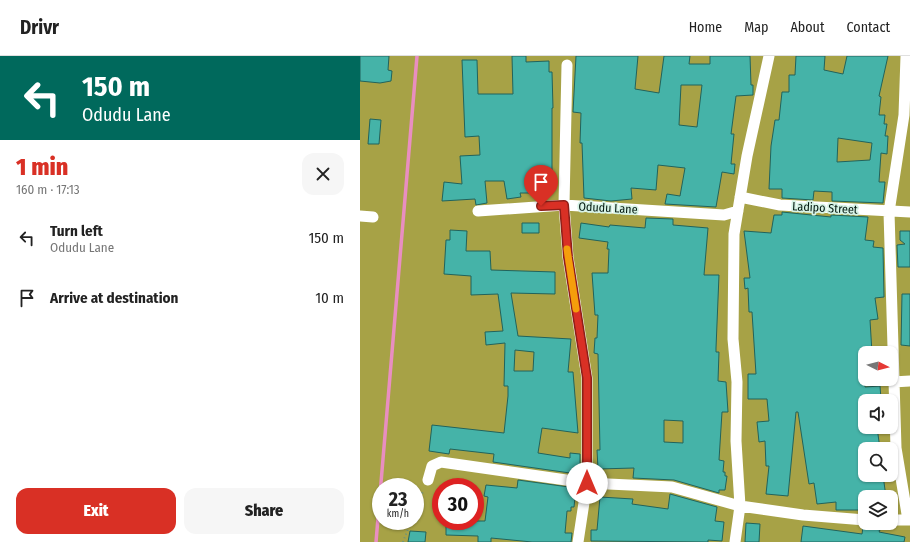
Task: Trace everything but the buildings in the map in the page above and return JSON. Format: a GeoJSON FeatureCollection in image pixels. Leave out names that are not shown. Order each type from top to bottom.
{"type":"FeatureCollection","features":[{"type":"Feature","properties":{"kind":"street"},"geometry":{"type":"LineString","coordinates":[[735,542],[740,506],[736,442],[737,382],[734,338],[734,234],[747,156],[769,56]]}},
{"type":"Feature","properties":{"kind":"street"},"geometry":{"type":"LineString","coordinates":[[892,346],[889,212],[904,114],[906,56]]}},
{"type":"Feature","properties":{"kind":"street"},"geometry":{"type":"LineString","coordinates":[[567,65],[564,205],[568,257],[587,378],[587,483],[578,542]]}},
{"type":"Feature","properties":{"kind":"street","name":"Ladipo Street"},"geometry":{"type":"LineString","coordinates":[[740,197],[780,205],[910,212]]}},
{"type":"Feature","properties":{"kind":"street","name":"Odudu Lane"},"geometry":{"type":"LineString","coordinates":[[478,211],[564,205],[724,215],[738,211]]}},
{"type":"Feature","properties":{"kind":"street"},"geometry":{"type":"LineString","coordinates":[[360,216],[373,217]]}},
{"type":"Feature","properties":{"kind":"street"},"geometry":{"type":"LineString","coordinates":[[898,382],[910,381]]}},
{"type":"Feature","properties":{"kind":"street"},"geometry":{"type":"LineString","coordinates":[[893,386],[896,448],[909,520],[898,520]]}},
{"type":"Feature","properties":{"kind":"street"},"geometry":{"type":"LineString","coordinates":[[428,480],[432,466],[441,462],[587,483],[672,487],[740,506],[803,515],[858,519]]}},
{"type":"Feature","properties":{"kind":"path"},"geometry":{"type":"LineString","coordinates":[[424,490],[428,480]]}},
{"type":"Feature","properties":{"kind":"path"},"geometry":{"type":"LineString","coordinates":[[403,542],[408,530]]}},
{"type":"Feature","properties":{"kind":"shaded area"},"geometry":{"type":"Polygon","coordinates":[[[360,56],[910,56],[910,542],[360,542],[360,56]]]}},
{"type":"Feature","properties":{"kind":"waterway"},"geometry":{"type":"LineString","coordinates":[[376,542],[417,56]]}},
{"type":"Feature","properties":{"kind":"slow traffic"},"geometry":{"type":"LineString","coordinates":[[567,249],[576,309]]}},
{"type":"Feature","properties":{"kind":"route"},"geometry":{"type":"LineString","coordinates":[[541,206],[564,205],[568,257],[587,378],[587,483]]}}]}
